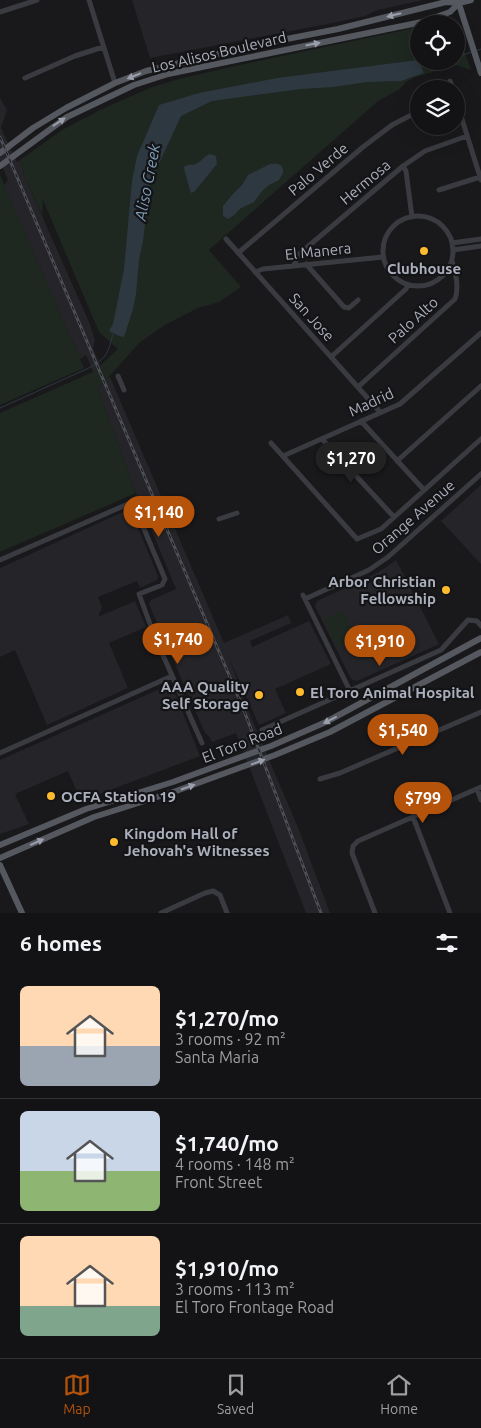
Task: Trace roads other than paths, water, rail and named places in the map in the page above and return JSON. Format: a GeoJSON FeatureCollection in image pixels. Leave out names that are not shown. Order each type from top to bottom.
{"type":"FeatureCollection","features":[{"type":"Feature","properties":{"kind":"main road","name":"Los Alisos Boulevard"},"geometry":{"type":"LineString","coordinates":[[0,153],[66,108],[115,83],[146,71],[251,46],[338,29],[446,2],[471,0]]}},
{"type":"Feature","properties":{"kind":"main road","name":"Los Alisos Boulevard"},"geometry":{"type":"LineString","coordinates":[[0,166],[67,117],[134,85],[176,72],[422,22],[450,12],[458,2]]}},
{"type":"Feature","properties":{"kind":"main road"},"geometry":{"type":"LineString","coordinates":[[458,2],[481,73]]}},
{"type":"Feature","properties":{"kind":"main road","name":"El Toro Road"},"geometry":{"type":"LineString","coordinates":[[0,845],[86,809],[173,782],[272,746],[326,722],[481,638]]}},
{"type":"Feature","properties":{"kind":"main road","name":"El Toro Road"},"geometry":{"type":"LineString","coordinates":[[0,858],[94,817],[241,768],[330,732],[481,652]]}},
{"type":"Feature","properties":{"kind":"main road"},"geometry":{"type":"LineString","coordinates":[[0,865],[22,913]]}},
{"type":"Feature","properties":{"kind":"street"},"geometry":{"type":"LineString","coordinates":[[0,12],[36,0]]}},
{"type":"Feature","properties":{"kind":"street"},"geometry":{"type":"LineString","coordinates":[[89,0],[115,83]]}},
{"type":"Feature","properties":{"kind":"street"},"geometry":{"type":"LineString","coordinates":[[25,78],[75,56],[103,47]]}},
{"type":"Feature","properties":{"kind":"street","name":"Palo Verde"},"geometry":{"type":"LineString","coordinates":[[238,253],[363,147],[392,125],[410,116]]}},
{"type":"Feature","properties":{"kind":"street"},"geometry":{"type":"LineString","coordinates":[[439,190],[480,179],[465,129]]}},
{"type":"Feature","properties":{"kind":"street","name":"Hermosa"},"geometry":{"type":"LineString","coordinates":[[294,265],[298,255],[403,166],[425,151],[467,136]]}},
{"type":"Feature","properties":{"kind":"street"},"geometry":{"type":"LineString","coordinates":[[403,166],[406,171],[412,217]]}},
{"type":"Feature","properties":{"kind":"street"},"geometry":{"type":"LineString","coordinates":[[412,217],[425,217],[438,222],[447,232],[452,243],[452,260],[444,275],[435,282],[425,286],[408,285],[394,276],[387,267],[383,257],[385,239],[390,231],[404,219],[412,217]]}},
{"type":"Feature","properties":{"kind":"street"},"geometry":{"type":"LineString","coordinates":[[452,243],[481,238]]}},
{"type":"Feature","properties":{"kind":"street","name":"San Jose"},"geometry":{"type":"LineString","coordinates":[[226,239],[380,412]]}},
{"type":"Feature","properties":{"kind":"street"},"geometry":{"type":"LineString","coordinates":[[453,250],[481,246]]}},
{"type":"Feature","properties":{"kind":"street","name":"El Manera"},"geometry":{"type":"LineString","coordinates":[[255,272],[263,269],[294,265],[383,257]]}},
{"type":"Feature","properties":{"kind":"street","name":"Palo Alto"},"geometry":{"type":"LineString","coordinates":[[358,387],[455,300],[455,271],[452,260]]}},
{"type":"Feature","properties":{"kind":"street"},"geometry":{"type":"LineString","coordinates":[[306,264],[344,307],[349,308],[358,300]]}},
{"type":"Feature","properties":{"kind":"street"},"geometry":{"type":"LineString","coordinates":[[331,357],[406,289],[408,285]]}},
{"type":"Feature","properties":{"kind":"street","name":"Madrid"},"geometry":{"type":"LineString","coordinates":[[283,456],[404,402],[481,333]]}},
{"type":"Feature","properties":{"kind":"street"},"geometry":{"type":"LineString","coordinates":[[118,376],[124,390]]}},
{"type":"Feature","properties":{"kind":"street"},"geometry":{"type":"LineString","coordinates":[[397,461],[481,386]]}},
{"type":"Feature","properties":{"kind":"street"},"geometry":{"type":"LineString","coordinates":[[360,421],[424,490]]}},
{"type":"Feature","properties":{"kind":"street"},"geometry":{"type":"LineString","coordinates":[[322,439],[394,516]]}},
{"type":"Feature","properties":{"kind":"street"},"geometry":{"type":"LineString","coordinates":[[271,443],[358,540],[381,529],[481,439]]}},
{"type":"Feature","properties":{"kind":"street","name":"Orange Avenue"},"geometry":{"type":"LineString","coordinates":[[350,691],[304,597],[369,570],[388,558],[481,474]]}},
{"type":"Feature","properties":{"kind":"street"},"geometry":{"type":"LineString","coordinates":[[0,560],[131,503],[136,508],[165,576],[165,582],[162,585],[139,594],[172,676],[202,743]]}},
{"type":"Feature","properties":{"kind":"street"},"geometry":{"type":"LineString","coordinates":[[219,519],[237,513]]}},
{"type":"Feature","properties":{"kind":"street"},"geometry":{"type":"LineString","coordinates":[[262,730],[441,650],[468,620],[477,621],[481,626]]}},
{"type":"Feature","properties":{"kind":"street"},"geometry":{"type":"LineString","coordinates":[[0,752],[172,676]]}},
{"type":"Feature","properties":{"kind":"street"},"geometry":{"type":"LineString","coordinates":[[320,779],[340,773],[481,712]]}},
{"type":"Feature","properties":{"kind":"street"},"geometry":{"type":"LineString","coordinates":[[375,913],[352,853],[352,848],[358,841],[479,788],[481,800]]}},
{"type":"Feature","properties":{"kind":"street"},"geometry":{"type":"LineString","coordinates":[[412,818],[450,913]]}},
{"type":"Feature","properties":{"kind":"street"},"geometry":{"type":"LineString","coordinates":[[161,913],[205,893],[216,892],[221,897],[227,913]]}},
{"type":"Feature","properties":{"kind":"water"},"geometry":{"type":"Polygon","coordinates":[[[410,61],[410,70],[423,70],[424,73],[401,81],[367,82],[212,101],[181,116],[150,183],[136,294],[124,337],[109,331],[113,324],[124,269],[132,181],[137,156],[159,105],[199,93],[277,78],[410,61]]]}},
{"type":"Feature","properties":{"kind":"water"},"geometry":{"type":"Polygon","coordinates":[[[210,154],[216,156],[217,164],[194,192],[191,193],[184,167],[196,164],[210,154]]]}},
{"type":"Feature","properties":{"kind":"water"},"geometry":{"type":"Polygon","coordinates":[[[270,164],[278,164],[283,168],[283,173],[279,180],[262,191],[254,202],[241,208],[228,219],[223,216],[223,206],[242,185],[248,175],[270,164]]]}},
{"type":"Feature","properties":{"kind":"waterway","name":"Aliso Creek"},"geometry":{"type":"LineString","coordinates":[[476,51],[481,49]]}},
{"type":"Feature","properties":{"kind":"waterway","name":"Aliso Creek"},"geometry":{"type":"LineString","coordinates":[[465,54],[472,52]]}},
{"type":"Feature","properties":{"kind":"waterway","name":"Aliso Creek"},"geometry":{"type":"LineString","coordinates":[[0,408],[91,367],[106,354],[113,334]]}},
{"type":"Feature","properties":{"kind":"railway"},"geometry":{"type":"LineString","coordinates":[[0,137],[243,708],[321,913]]}},
{"type":"Feature","properties":{"kind":"place","name":"Clubhouse"},"geometry":{"type":"Point","coordinates":[424,251]}},
{"type":"Feature","properties":{"kind":"place","name":"Arbor Christian Fellowship"},"geometry":{"type":"Point","coordinates":[446,590]}},
{"type":"Feature","properties":{"kind":"place","name":"El Toro Animal Hospital"},"geometry":{"type":"Point","coordinates":[300,692]}},
{"type":"Feature","properties":{"kind":"place","name":"AAA Quality Self Storage"},"geometry":{"type":"Point","coordinates":[259,695]}},
{"type":"Feature","properties":{"kind":"place","name":"OCFA Station 19"},"geometry":{"type":"Point","coordinates":[51,796]}},
{"type":"Feature","properties":{"kind":"place","name":"Kingdom Hall of Jehovah's Witnesses"},"geometry":{"type":"Point","coordinates":[114,842]}}]}
